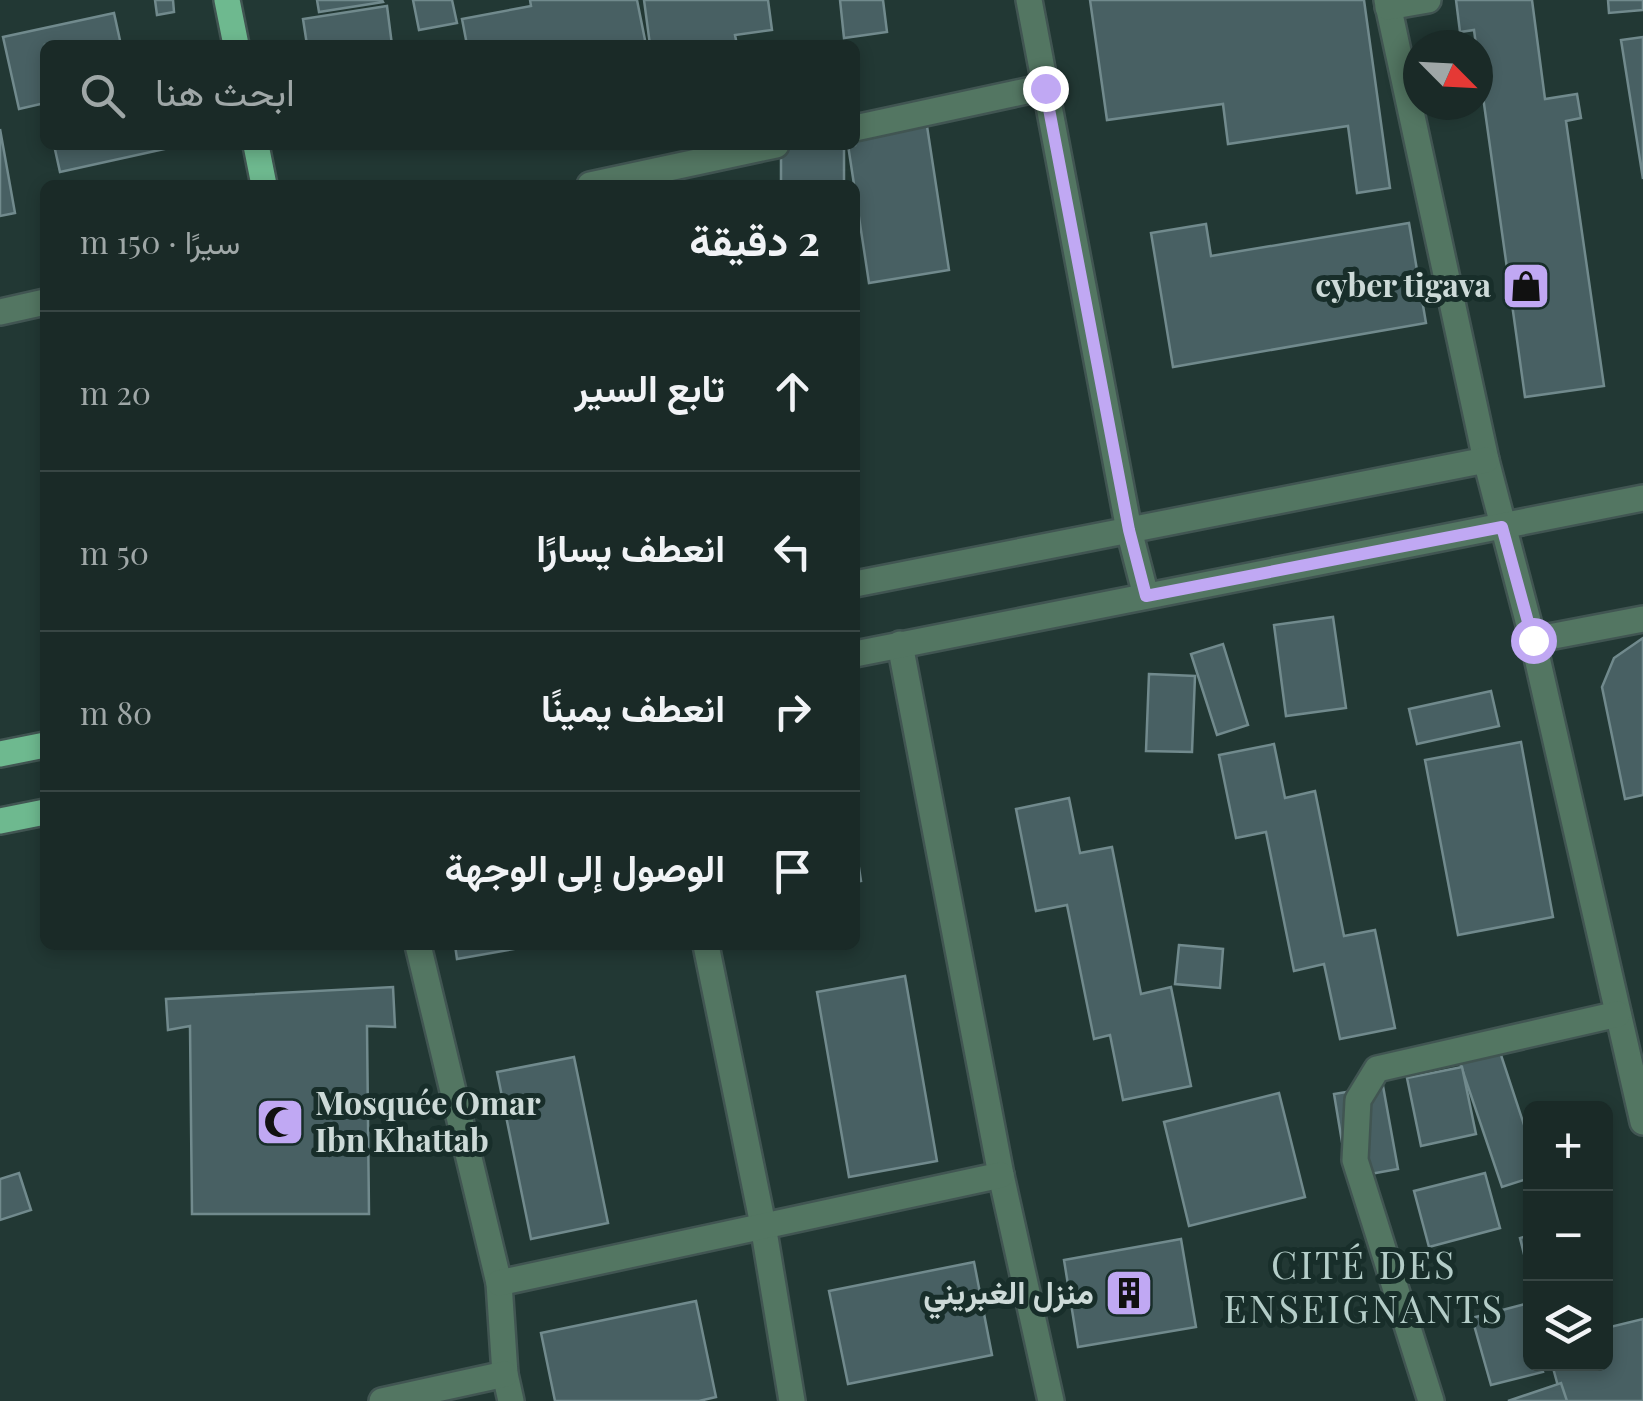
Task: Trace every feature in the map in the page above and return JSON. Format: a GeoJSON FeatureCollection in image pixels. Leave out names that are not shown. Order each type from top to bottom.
{"type":"FeatureCollection","features":[{"type":"Feature","properties":{"kind":"main road"},"geometry":{"type":"LineString","coordinates":[[227,0],[235,40]]}},
{"type":"Feature","properties":{"kind":"main road"},"geometry":{"type":"LineString","coordinates":[[257,150],[263,180]]}},
{"type":"Feature","properties":{"kind":"main road"},"geometry":{"type":"LineString","coordinates":[[0,754],[40,746]]}},
{"type":"Feature","properties":{"kind":"main road"},"geometry":{"type":"LineString","coordinates":[[0,821],[40,813]]}},
{"type":"Feature","properties":{"kind":"street"},"geometry":{"type":"LineString","coordinates":[[1029,0],[1129,530],[1146,596]]}},
{"type":"Feature","properties":{"kind":"street"},"geometry":{"type":"LineString","coordinates":[[1428,0],[1388,4],[1486,460],[1533,640],[1643,1122]]}},
{"type":"Feature","properties":{"kind":"street"},"geometry":{"type":"LineString","coordinates":[[860,127],[1045,88]]}},
{"type":"Feature","properties":{"kind":"street"},"geometry":{"type":"LineString","coordinates":[[613,180],[753,150]]}},
{"type":"Feature","properties":{"kind":"street"},"geometry":{"type":"LineString","coordinates":[[0,312],[40,303]]}},
{"type":"Feature","properties":{"kind":"street"},"geometry":{"type":"LineString","coordinates":[[860,583],[1486,460]]}},
{"type":"Feature","properties":{"kind":"street"},"geometry":{"type":"LineString","coordinates":[[860,653],[1643,498]]}},
{"type":"Feature","properties":{"kind":"street"},"geometry":{"type":"LineString","coordinates":[[1533,640],[1643,619]]}},
{"type":"Feature","properties":{"kind":"street"},"geometry":{"type":"LineString","coordinates":[[900,644],[1001,1175],[1051,1401]]}},
{"type":"Feature","properties":{"kind":"street"},"geometry":{"type":"LineString","coordinates":[[419,950],[498,1283],[505,1374],[511,1401]]}},
{"type":"Feature","properties":{"kind":"street"},"geometry":{"type":"LineString","coordinates":[[707,950],[764,1225],[792,1401]]}},
{"type":"Feature","properties":{"kind":"street"},"geometry":{"type":"LineString","coordinates":[[1430,1401],[1354,1160],[1358,1100],[1377,1069],[1618,1014]]}},
{"type":"Feature","properties":{"kind":"street"},"geometry":{"type":"LineString","coordinates":[[498,1283],[1001,1175]]}},
{"type":"Feature","properties":{"kind":"street"},"geometry":{"type":"LineString","coordinates":[[382,1401],[505,1374]]}},
{"type":"Feature","properties":{"kind":"building"},"geometry":{"type":"Polygon","coordinates":[[[155,0],[173,0],[174,12],[157,15],[155,0]]]}},
{"type":"Feature","properties":{"kind":"building"},"geometry":{"type":"Polygon","coordinates":[[[317,0],[382,0],[383,2],[319,12],[317,0]]]}},
{"type":"Feature","properties":{"kind":"building"},"geometry":{"type":"Polygon","coordinates":[[[413,0],[452,0],[457,23],[419,30],[413,0]]]}},
{"type":"Feature","properties":{"kind":"building"},"geometry":{"type":"Polygon","coordinates":[[[530,0],[637,0],[645,40],[466,40],[462,19],[531,6],[530,0]]]}},
{"type":"Feature","properties":{"kind":"building"},"geometry":{"type":"Polygon","coordinates":[[[644,0],[768,0],[772,30],[735,35],[736,40],[649,40],[644,0]]]}},
{"type":"Feature","properties":{"kind":"building"},"geometry":{"type":"Polygon","coordinates":[[[840,0],[883,0],[887,32],[844,38],[840,0]]]}},
{"type":"Feature","properties":{"kind":"building"},"geometry":{"type":"Polygon","coordinates":[[[1090,0],[1364,0],[1390,188],[1357,193],[1348,126],[1228,144],[1223,104],[1107,120],[1090,0]]]}},
{"type":"Feature","properties":{"kind":"building"},"geometry":{"type":"Polygon","coordinates":[[[1456,0],[1532,0],[1545,99],[1577,94],[1581,118],[1566,121],[1604,386],[1525,397],[1486,120],[1493,120],[1493,30],[1460,30],[1456,0]]]}},
{"type":"Feature","properties":{"kind":"building"},"geometry":{"type":"Polygon","coordinates":[[[1608,0],[1643,0],[1643,10],[1609,13],[1608,0]]]}},
{"type":"Feature","properties":{"kind":"building"},"geometry":{"type":"Polygon","coordinates":[[[387,6],[391,40],[306,40],[303,19],[387,6]]]}},
{"type":"Feature","properties":{"kind":"building"},"geometry":{"type":"Polygon","coordinates":[[[114,13],[120,40],[40,40],[40,104],[19,109],[3,37],[114,13]]]}},
{"type":"Feature","properties":{"kind":"building"},"geometry":{"type":"Polygon","coordinates":[[[1643,37],[1643,179],[1621,40],[1643,37]]]}},
{"type":"Feature","properties":{"kind":"building"},"geometry":{"type":"Polygon","coordinates":[[[925,113],[949,270],[869,283],[860,224],[860,180],[853,180],[849,150],[860,150],[860,123],[925,113]]]}},
{"type":"Feature","properties":{"kind":"building"},"geometry":{"type":"Polygon","coordinates":[[[0,129],[15,213],[0,216],[0,129]]]}},
{"type":"Feature","properties":{"kind":"building"},"geometry":{"type":"Polygon","coordinates":[[[55,150],[160,150],[60,172],[55,150]]]}},
{"type":"Feature","properties":{"kind":"building"},"geometry":{"type":"Polygon","coordinates":[[[781,150],[844,150],[844,180],[781,180],[781,150]]]}},
{"type":"Feature","properties":{"kind":"building"},"geometry":{"type":"Polygon","coordinates":[[[1409,223],[1426,323],[1173,367],[1151,233],[1206,224],[1211,256],[1409,223]]]}},
{"type":"Feature","properties":{"kind":"building"},"geometry":{"type":"Polygon","coordinates":[[[1333,617],[1346,708],[1286,716],[1274,625],[1333,617]]]}},
{"type":"Feature","properties":{"kind":"building"},"geometry":{"type":"Polygon","coordinates":[[[1643,638],[1643,795],[1625,799],[1602,687],[1614,658],[1643,638]]]}},
{"type":"Feature","properties":{"kind":"building"},"geometry":{"type":"Polygon","coordinates":[[[1223,644],[1248,725],[1217,735],[1191,654],[1223,644]]]}},
{"type":"Feature","properties":{"kind":"building"},"geometry":{"type":"Polygon","coordinates":[[[1149,674],[1195,676],[1192,752],[1146,751],[1149,674]]]}},
{"type":"Feature","properties":{"kind":"building"},"geometry":{"type":"Polygon","coordinates":[[[1491,691],[1499,726],[1417,744],[1409,709],[1491,691]]]}},
{"type":"Feature","properties":{"kind":"building"},"geometry":{"type":"Polygon","coordinates":[[[1521,742],[1553,917],[1458,935],[1425,760],[1521,742]]]}},
{"type":"Feature","properties":{"kind":"building"},"geometry":{"type":"Polygon","coordinates":[[[1274,744],[1285,798],[1315,791],[1344,936],[1375,930],[1395,1028],[1340,1039],[1324,964],[1294,971],[1266,832],[1236,838],[1219,755],[1274,744]]]}},
{"type":"Feature","properties":{"kind":"building"},"geometry":{"type":"Polygon","coordinates":[[[1069,798],[1080,853],[1112,847],[1141,994],[1171,987],[1191,1086],[1123,1100],[1110,1035],[1094,1039],[1067,905],[1036,911],[1016,809],[1069,798]]]}},
{"type":"Feature","properties":{"kind":"building"},"geometry":{"type":"Polygon","coordinates":[[[1179,945],[1223,949],[1220,988],[1175,984],[1179,945]]]}},
{"type":"Feature","properties":{"kind":"building"},"geometry":{"type":"Polygon","coordinates":[[[456,950],[508,950],[457,959],[456,950]]]}},
{"type":"Feature","properties":{"kind":"building"},"geometry":{"type":"Polygon","coordinates":[[[905,976],[937,1161],[849,1177],[817,992],[905,976]]]}},
{"type":"Feature","properties":{"kind":"building","name":"Mosquée Omar Ibn Khattab"},"geometry":{"type":"Polygon","coordinates":[[[393,987],[395,1027],[367,1026],[369,1214],[192,1214],[190,1026],[168,1030],[166,999],[393,987]]]}},
{"type":"Feature","properties":{"kind":"building"},"geometry":{"type":"Polygon","coordinates":[[[1499,1049],[1523,1122],[1523,1180],[1502,1187],[1460,1063],[1499,1049]]]}},
{"type":"Feature","properties":{"kind":"building"},"geometry":{"type":"Polygon","coordinates":[[[574,1057],[608,1223],[531,1239],[497,1072],[574,1057]]]}},
{"type":"Feature","properties":{"kind":"building"},"geometry":{"type":"Polygon","coordinates":[[[1462,1067],[1476,1134],[1421,1146],[1407,1078],[1462,1067]]]}},
{"type":"Feature","properties":{"kind":"building"},"geometry":{"type":"Polygon","coordinates":[[[1383,1086],[1398,1169],[1348,1178],[1334,1094],[1383,1086]]]}},
{"type":"Feature","properties":{"kind":"building"},"geometry":{"type":"Polygon","coordinates":[[[1279,1093],[1305,1197],[1189,1226],[1164,1122],[1279,1093]]]}},
{"type":"Feature","properties":{"kind":"building"},"geometry":{"type":"Polygon","coordinates":[[[19,1173],[31,1210],[0,1220],[0,1179],[19,1173]]]}},
{"type":"Feature","properties":{"kind":"building"},"geometry":{"type":"Polygon","coordinates":[[[1485,1173],[1500,1228],[1429,1247],[1414,1191],[1485,1173]]]}},
{"type":"Feature","properties":{"kind":"building","name":"منزل الغبريني"},"geometry":{"type":"Polygon","coordinates":[[[1181,1239],[1196,1327],[1078,1347],[1064,1260],[1181,1239]]]}},
{"type":"Feature","properties":{"kind":"building"},"geometry":{"type":"Polygon","coordinates":[[[974,1262],[992,1355],[848,1384],[829,1291],[974,1262]]]}},
{"type":"Feature","properties":{"kind":"building"},"geometry":{"type":"Polygon","coordinates":[[[696,1301],[716,1397],[699,1401],[555,1401],[541,1333],[696,1301]]]}},
{"type":"Feature","properties":{"kind":"building"},"geometry":{"type":"Polygon","coordinates":[[[1523,1305],[1523,1371],[1543,1372],[1491,1385],[1472,1318],[1523,1305]]]}},
{"type":"Feature","properties":{"kind":"building"},"geometry":{"type":"Polygon","coordinates":[[[1643,1319],[1643,1401],[1562,1401],[1554,1371],[1613,1371],[1613,1326],[1643,1319]]]}},
{"type":"Feature","properties":{"kind":"building"},"geometry":{"type":"Polygon","coordinates":[[[1561,1383],[1567,1401],[1508,1401],[1561,1383]]]}},
{"type":"Feature","properties":{"kind":"place","name":"cyber tigava"},"geometry":{"type":"Point","coordinates":[1526,286]}},
{"type":"Feature","properties":{"kind":"place","name":"Mosquée Omar Ibn Khattab"},"geometry":{"type":"Point","coordinates":[280,1122]}},
{"type":"Feature","properties":{"kind":"place","name":"منزل الغبريني"},"geometry":{"type":"Point","coordinates":[1129,1293]}},
{"type":"Feature","properties":{"kind":"district","name":"CITÉ DES ENSEIGNANTS"},"geometry":{"type":"Point","coordinates":[1364,1288]}},
{"type":"Feature","properties":{"kind":"route"},"geometry":{"type":"LineString","coordinates":[[1045,88],[1129,530],[1146,596],[1502,527],[1533,640]]}}]}
